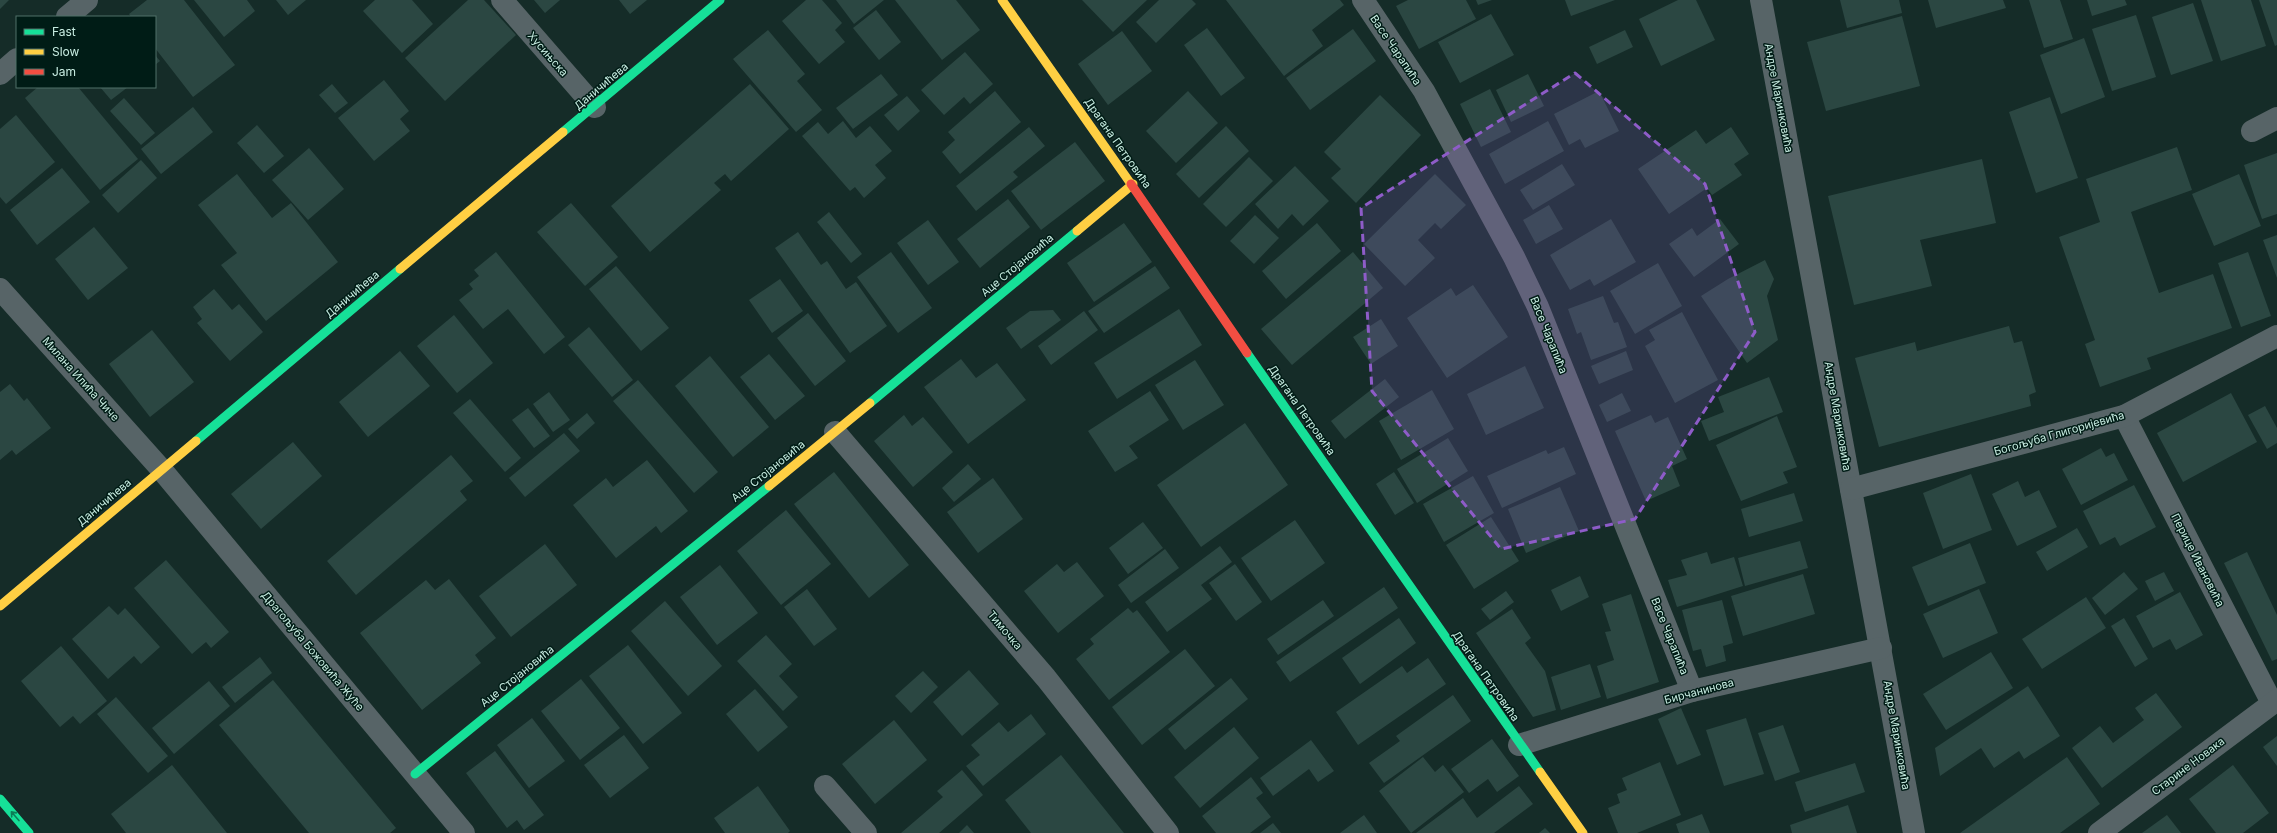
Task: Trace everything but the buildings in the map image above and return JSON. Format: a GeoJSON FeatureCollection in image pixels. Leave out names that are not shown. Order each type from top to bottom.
{"type":"FeatureCollection","features":[{"type":"Feature","properties":{"kind":"street"},"geometry":{"type":"LineString","coordinates":[[68,16],[87,0]]}},
{"type":"Feature","properties":{"kind":"street","name":"Хусињска"},"geometry":{"type":"LineString","coordinates":[[502,0],[595,107]]}},
{"type":"Feature","properties":{"kind":"street","name":"Даничићева"},"geometry":{"type":"LineString","coordinates":[[0,606],[161,469],[595,107],[720,0]]}},
{"type":"Feature","properties":{"kind":"street","name":"Драгана Петровића"},"geometry":{"type":"LineString","coordinates":[[1002,0],[1133,184],[1285,408],[1519,745],[1583,833]]}},
{"type":"Feature","properties":{"kind":"street","name":"Васе Чарапића"},"geometry":{"type":"LineString","coordinates":[[1363,0],[1424,91],[1514,257],[1538,306],[1692,691]]}},
{"type":"Feature","properties":{"kind":"street","name":"Андре Маринковића"},"geometry":{"type":"LineString","coordinates":[[1761,0],[1914,833]]}},
{"type":"Feature","properties":{"kind":"street"},"geometry":{"type":"LineString","coordinates":[[0,74],[16,60]]}},
{"type":"Feature","properties":{"kind":"street"},"geometry":{"type":"LineString","coordinates":[[2252,131],[2277,118]]}},
{"type":"Feature","properties":{"kind":"street","name":"Аце Стојановића"},"geometry":{"type":"LineString","coordinates":[[415,774],[835,432],[1133,184]]}},
{"type":"Feature","properties":{"kind":"street","name":"Милана Илића Чиче"},"geometry":{"type":"LineString","coordinates":[[0,289],[161,469]]}},
{"type":"Feature","properties":{"kind":"street","name":"Богољуба Глигоријевића"},"geometry":{"type":"LineString","coordinates":[[1851,489],[2124,416],[2277,336]]}},
{"type":"Feature","properties":{"kind":"street","name":"Перице Ивановића"},"geometry":{"type":"LineString","coordinates":[[2124,416],[2275,701]]}},
{"type":"Feature","properties":{"kind":"street","name":"Тимочка"},"geometry":{"type":"LineString","coordinates":[[835,432],[1046,678],[1168,833]]}},
{"type":"Feature","properties":{"kind":"street","name":"Драгољуба Божовића Жуће"},"geometry":{"type":"LineString","coordinates":[[161,469],[464,833]]}},
{"type":"Feature","properties":{"kind":"street","name":"Бирчанинова"},"geometry":{"type":"LineString","coordinates":[[1519,745],[1692,691],[1881,648]]}},
{"type":"Feature","properties":{"kind":"street","name":"Старине Новака"},"geometry":{"type":"LineString","coordinates":[[2099,833],[2275,701]]}},
{"type":"Feature","properties":{"kind":"street"},"geometry":{"type":"LineString","coordinates":[[826,786],[866,833]]}},
{"type":"Feature","properties":{"kind":"street"},"geometry":{"type":"LineString","coordinates":[[0,799],[30,833]]}},
{"type":"Feature","properties":{"kind":"highlighted area"},"geometry":{"type":"Polygon","coordinates":[[[1575,73],[1705,184],[1755,332],[1635,519],[1501,549],[1372,391],[1361,208],[1575,73]]]}},
{"type":"Feature","properties":{"kind":"traffic: fast"},"geometry":{"type":"LineString","coordinates":[[563,132],[720,0]]}},
{"type":"Feature","properties":{"kind":"traffic: fast"},"geometry":{"type":"LineString","coordinates":[[870,403],[1077,231]]}},
{"type":"Feature","properties":{"kind":"traffic: fast"},"geometry":{"type":"LineString","coordinates":[[196,441],[400,269]]}},
{"type":"Feature","properties":{"kind":"traffic: fast"},"geometry":{"type":"LineString","coordinates":[[1247,353],[1540,772]]}},
{"type":"Feature","properties":{"kind":"traffic: fast"},"geometry":{"type":"LineString","coordinates":[[415,774],[769,486]]}},
{"type":"Feature","properties":{"kind":"traffic: fast"},"geometry":{"type":"LineString","coordinates":[[0,799],[29,833]]}},
{"type":"Feature","properties":{"kind":"traffic: slow"},"geometry":{"type":"LineString","coordinates":[[1002,0],[1131,184]]}},
{"type":"Feature","properties":{"kind":"traffic: slow"},"geometry":{"type":"LineString","coordinates":[[400,269],[563,132]]}},
{"type":"Feature","properties":{"kind":"traffic: slow"},"geometry":{"type":"LineString","coordinates":[[1077,231],[1133,184]]}},
{"type":"Feature","properties":{"kind":"traffic: slow"},"geometry":{"type":"LineString","coordinates":[[769,486],[870,403]]}},
{"type":"Feature","properties":{"kind":"traffic: slow"},"geometry":{"type":"LineString","coordinates":[[0,606],[196,441]]}},
{"type":"Feature","properties":{"kind":"traffic: slow"},"geometry":{"type":"LineString","coordinates":[[1540,772],[1583,833]]}},
{"type":"Feature","properties":{"kind":"traffic: jam"},"geometry":{"type":"LineString","coordinates":[[1131,184],[1247,353]]}}]}
